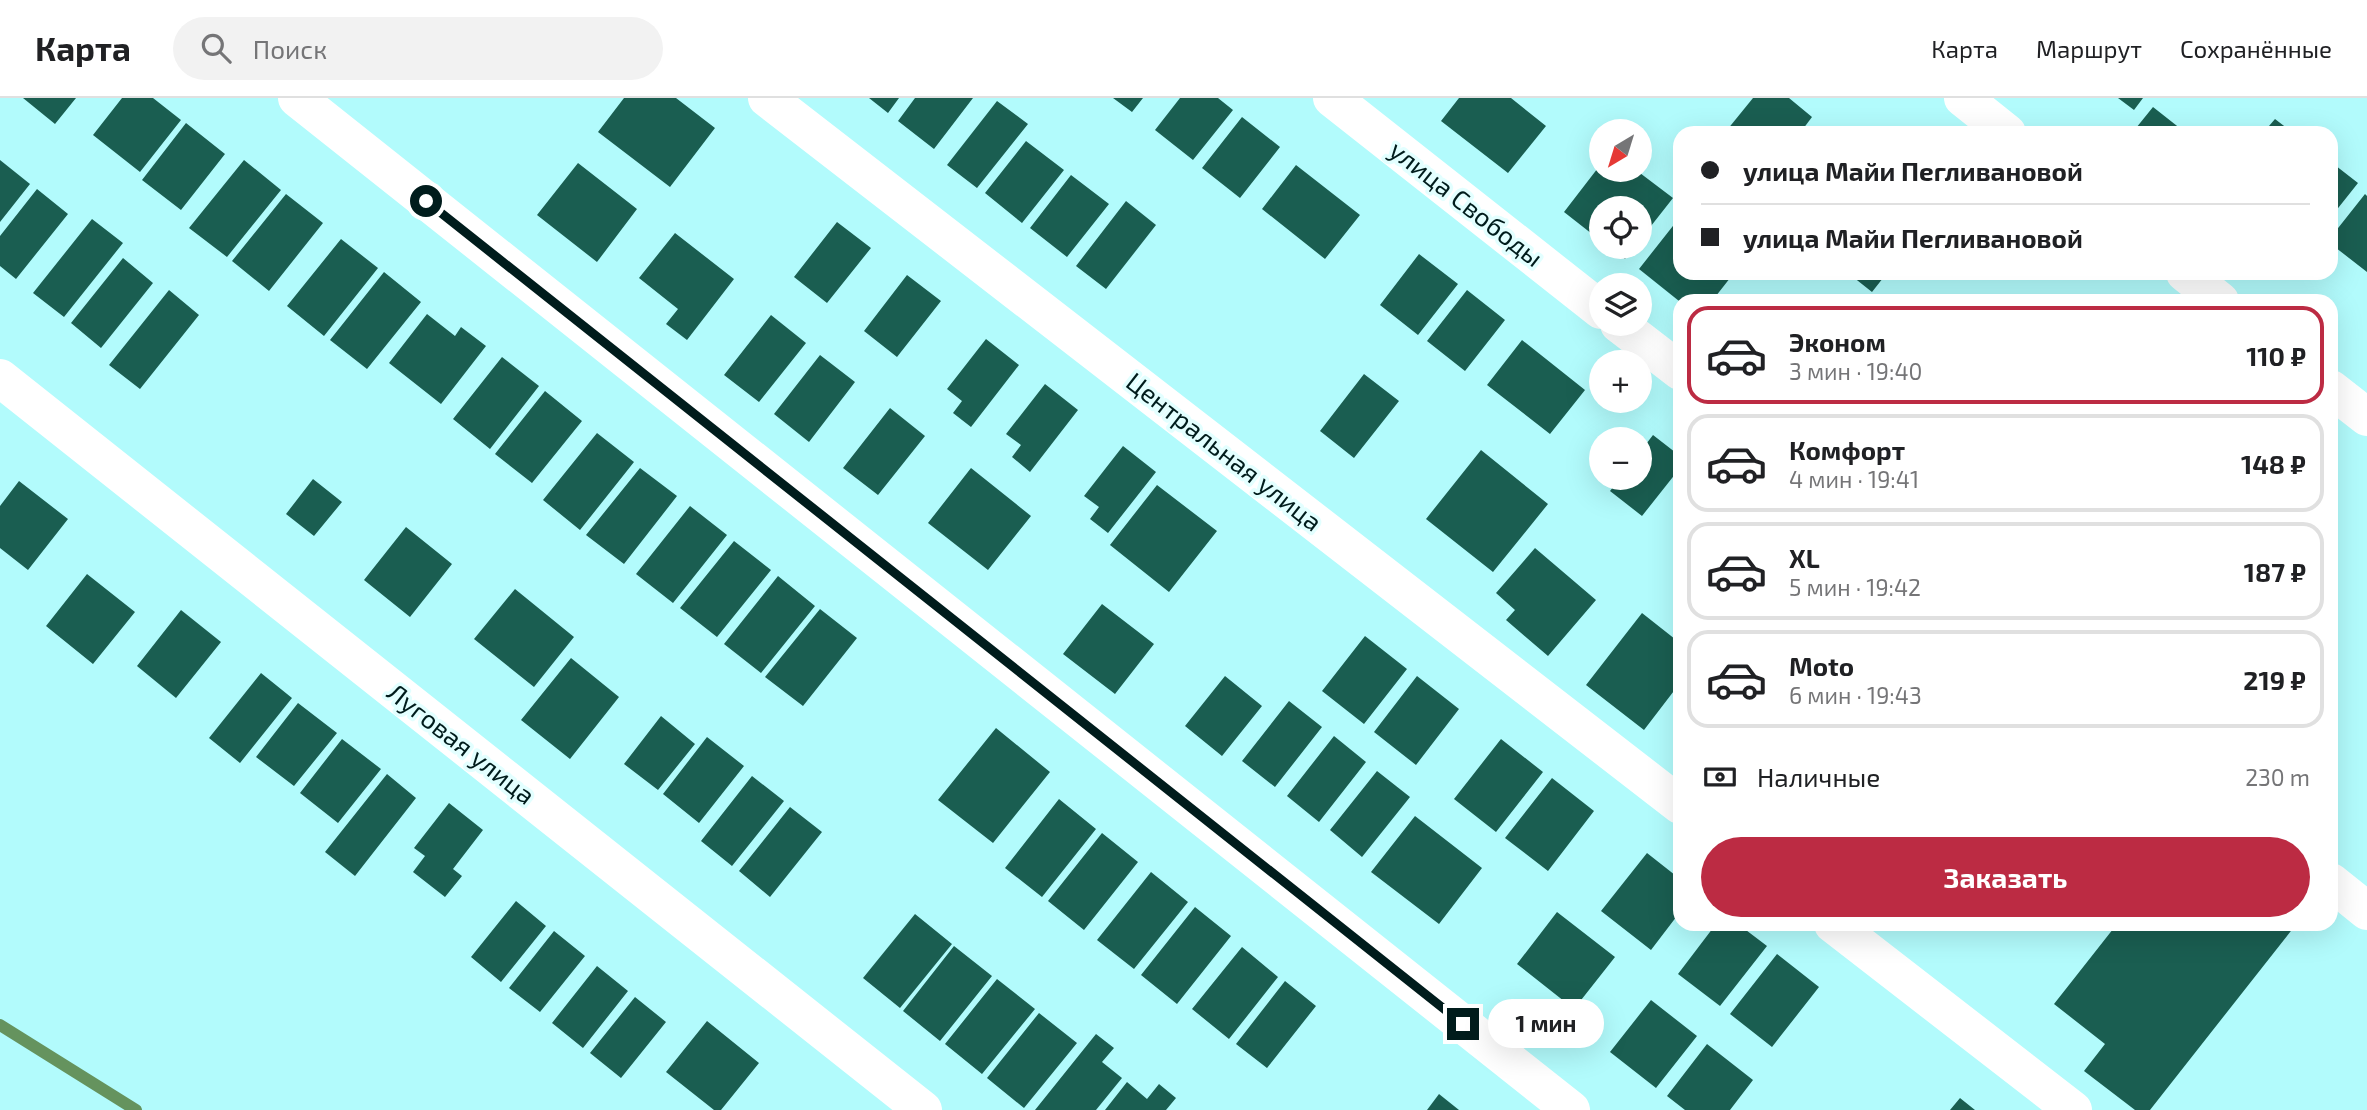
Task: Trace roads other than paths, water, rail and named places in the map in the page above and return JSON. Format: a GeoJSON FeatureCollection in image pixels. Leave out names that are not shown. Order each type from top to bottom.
{"type":"FeatureCollection","features":[{"type":"Feature","properties":{"kind":"street"},"geometry":{"type":"LineString","coordinates":[[297,98],[1571,1110]]}},
{"type":"Feature","properties":{"kind":"street","name":"Центральная улица"},"geometry":{"type":"LineString","coordinates":[[767,98],[1673,800]]}},
{"type":"Feature","properties":{"kind":"street","name":"улица Свободы"},"geometry":{"type":"LineString","coordinates":[[1332,98],[1589,301]]}},
{"type":"Feature","properties":{"kind":"street"},"geometry":{"type":"LineString","coordinates":[[1963,98],[1998,126]]}},
{"type":"Feature","properties":{"kind":"street"},"geometry":{"type":"LineString","coordinates":[[2194,280],[2211,294]]}},
{"type":"Feature","properties":{"kind":"street"},"geometry":{"type":"LineString","coordinates":[[1635,336],[1673,366]]}},
{"type":"Feature","properties":{"kind":"street","name":"Луговая улица"},"geometry":{"type":"LineString","coordinates":[[0,378],[923,1110]]}},
{"type":"Feature","properties":{"kind":"street"},"geometry":{"type":"LineString","coordinates":[[2338,394],[2367,417]]}},
{"type":"Feature","properties":{"kind":"street"},"geometry":{"type":"LineString","coordinates":[[2338,888],[2367,911]]}},
{"type":"Feature","properties":{"kind":"street"},"geometry":{"type":"LineString","coordinates":[[1842,931],[2073,1110]]}},
{"type":"Feature","properties":{"kind":"waterway"},"geometry":{"type":"LineString","coordinates":[[0,1025],[136,1110]]}}]}
